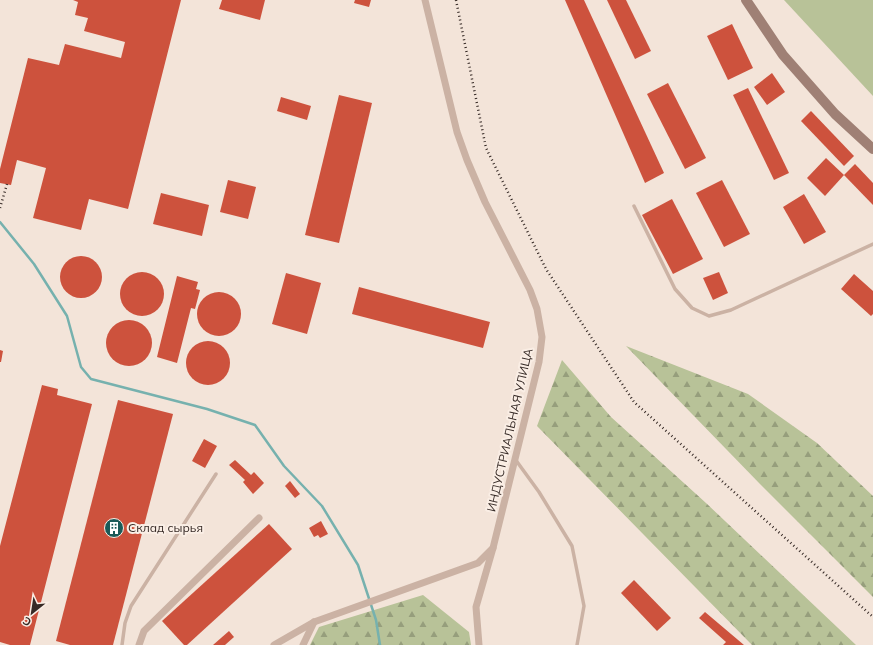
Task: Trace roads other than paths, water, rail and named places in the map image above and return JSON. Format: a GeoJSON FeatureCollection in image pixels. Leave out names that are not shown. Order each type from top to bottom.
{"type":"FeatureCollection","features":[{"type":"Feature","properties":{"kind":"main road"},"geometry":{"type":"LineString","coordinates":[[746,0],[783,55],[835,114],[873,149]]}},
{"type":"Feature","properties":{"kind":"street","name":"ИНДУСТРИАЛЬНАЯ УЛИЦА"},"geometry":{"type":"LineString","coordinates":[[425,0],[457,132],[485,202],[534,299],[542,337],[539,362],[493,548],[476,607],[479,645]]}},
{"type":"Feature","properties":{"kind":"street"},"geometry":{"type":"LineString","coordinates":[[139,645],[144,631],[259,518]]}},
{"type":"Feature","properties":{"kind":"street"},"geometry":{"type":"LineString","coordinates":[[274,645],[314,622],[478,562],[493,548]]}},
{"type":"Feature","properties":{"kind":"street"},"geometry":{"type":"LineString","coordinates":[[303,645],[314,622]]}},
{"type":"Feature","properties":{"kind":"lane"},"geometry":{"type":"LineString","coordinates":[[634,206],[675,289],[692,308],[709,316],[731,310],[873,244]]}},
{"type":"Feature","properties":{"kind":"lane"},"geometry":{"type":"LineString","coordinates":[[515,460],[540,492],[572,546],[584,606],[577,645]]}},
{"type":"Feature","properties":{"kind":"lane"},"geometry":{"type":"LineString","coordinates":[[122,645],[125,623],[131,606],[216,474]]}},
{"type":"Feature","properties":{"kind":"waterway"},"geometry":{"type":"LineString","coordinates":[[0,222],[34,264],[67,316],[81,367],[91,379],[207,409],[255,425],[284,466],[322,506],[358,565],[376,620],[380,645]]}},
{"type":"Feature","properties":{"kind":"railway"},"geometry":{"type":"LineString","coordinates":[[456,0],[486,148],[546,269],[634,402],[873,617]]}},
{"type":"Feature","properties":{"kind":"railway"},"geometry":{"type":"LineString","coordinates":[[0,208],[7,184]]}},
{"type":"Feature","properties":{"kind":"place","name":"Склад сырья"},"geometry":{"type":"Point","coordinates":[114,528]}}]}
